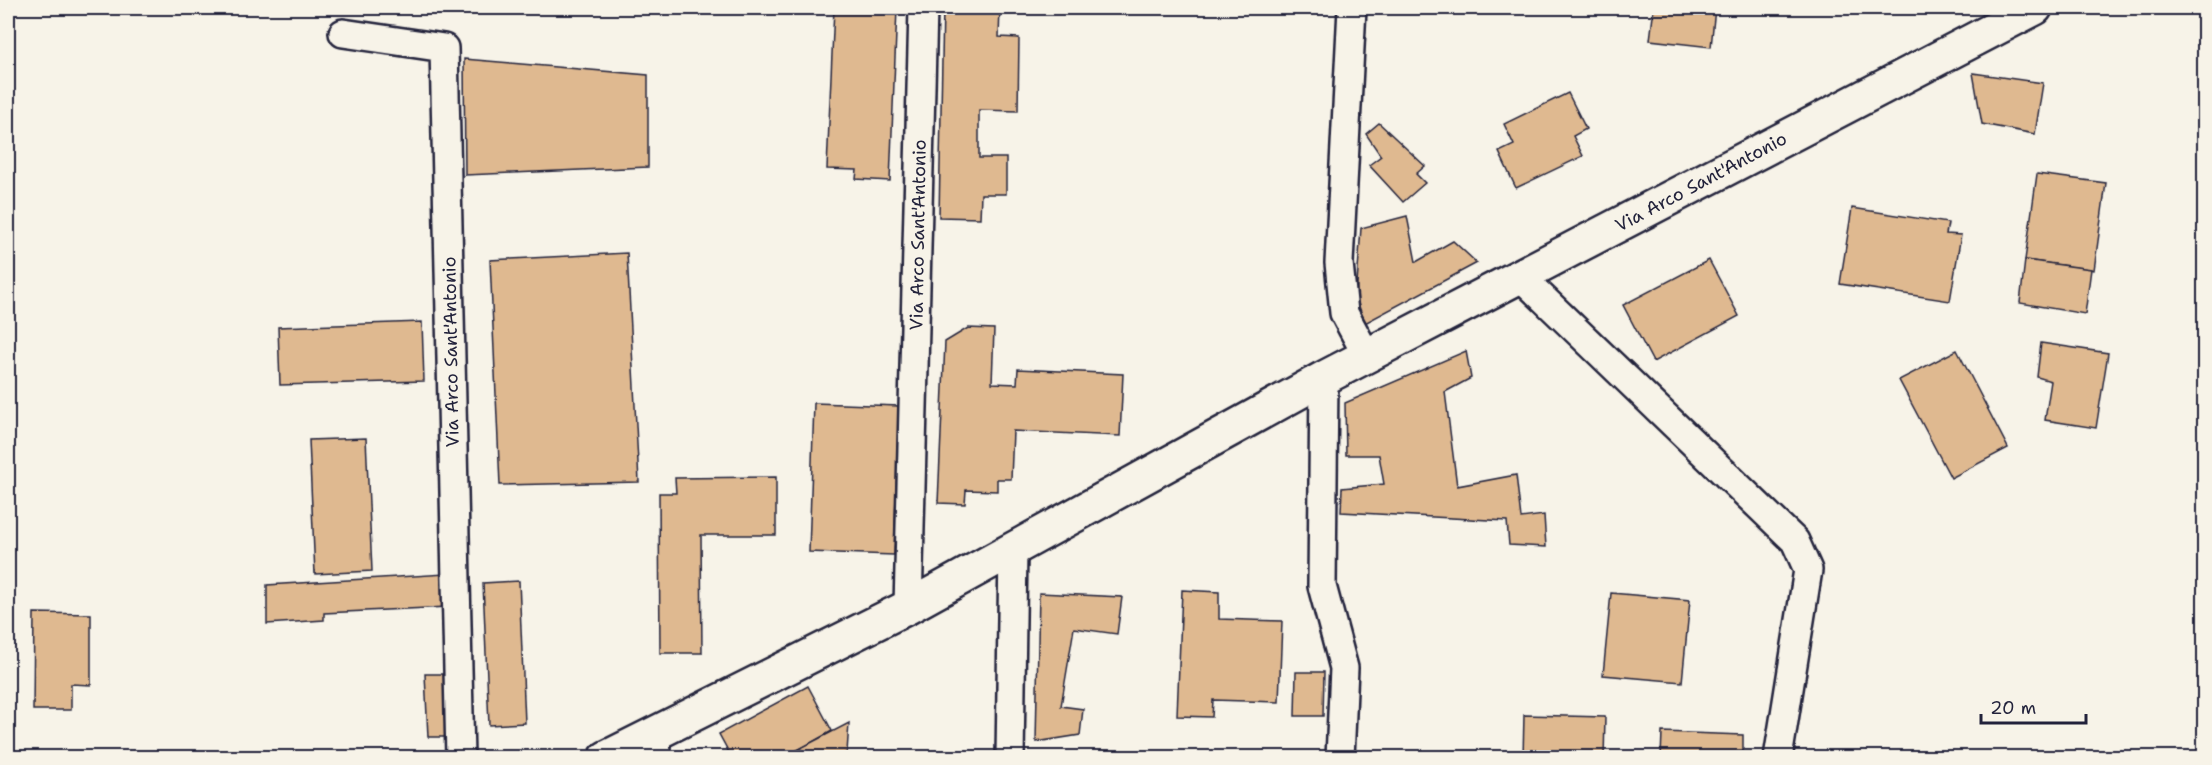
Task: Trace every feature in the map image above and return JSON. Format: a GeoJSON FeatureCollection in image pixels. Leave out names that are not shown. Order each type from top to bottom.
{"type":"FeatureCollection","features":[{"type":"Feature","properties":{"kind":"street","name":"Via Arco Sant'Antonio"},"geometry":{"type":"LineString","coordinates":[[908,607],[924,8]]}},
{"type":"Feature","properties":{"kind":"street"},"geometry":{"type":"LineString","coordinates":[[1352,8],[1339,263],[1344,313],[1367,356]]}},
{"type":"Feature","properties":{"kind":"street","name":"Via Arco Sant'Antonio"},"geometry":{"type":"LineString","coordinates":[[606,758],[663,743],[1324,378],[2035,8]]}},
{"type":"Feature","properties":{"kind":"street","name":"Via Arco Sant'Antonio"},"geometry":{"type":"LineString","coordinates":[[343,33],[444,48],[460,758]]}},
{"type":"Feature","properties":{"kind":"street"},"geometry":{"type":"LineString","coordinates":[[1521,277],[1795,541],[1808,570],[1778,758]]}},
{"type":"Feature","properties":{"kind":"street"},"geometry":{"type":"LineString","coordinates":[[1324,378],[1322,586],[1344,668],[1340,758]]}},
{"type":"Feature","properties":{"kind":"street"},"geometry":{"type":"LineString","coordinates":[[1010,758],[1013,549]]}},
{"type":"Feature","properties":{"kind":"building"},"geometry":{"type":"Polygon","coordinates":[[[834,8],[897,8],[890,181],[856,179],[857,170],[827,169],[834,8]]]}},
{"type":"Feature","properties":{"kind":"building"},"geometry":{"type":"Polygon","coordinates":[[[943,8],[1000,8],[999,37],[1019,38],[1018,111],[979,110],[979,158],[1006,158],[1006,194],[981,194],[980,218],[939,217],[943,8]]]}},
{"type":"Feature","properties":{"kind":"building"},"geometry":{"type":"Polygon","coordinates":[[[1654,8],[1715,8],[1711,47],[1650,40],[1654,8]]]}},
{"type":"Feature","properties":{"kind":"building"},"geometry":{"type":"Polygon","coordinates":[[[464,59],[648,75],[648,167],[465,175],[464,59]]]}},
{"type":"Feature","properties":{"kind":"building"},"geometry":{"type":"Polygon","coordinates":[[[1973,73],[2043,83],[2035,134],[1982,124],[1973,73]]]}},
{"type":"Feature","properties":{"kind":"building"},"geometry":{"type":"Polygon","coordinates":[[[1568,93],[1586,129],[1573,136],[1583,156],[1516,188],[1499,152],[1514,145],[1504,124],[1568,93]]]}},
{"type":"Feature","properties":{"kind":"building"},"geometry":{"type":"Polygon","coordinates":[[[1379,123],[1425,166],[1416,174],[1425,183],[1403,202],[1369,165],[1381,156],[1366,134],[1379,123]]]}},
{"type":"Feature","properties":{"kind":"building"},"geometry":{"type":"Polygon","coordinates":[[[2037,174],[2106,183],[2094,270],[2025,260],[2037,174]]]}},
{"type":"Feature","properties":{"kind":"building"},"geometry":{"type":"Polygon","coordinates":[[[1852,208],[1948,223],[1946,234],[1961,235],[1950,301],[1840,284],[1852,208]]]}},
{"type":"Feature","properties":{"kind":"building"},"geometry":{"type":"Polygon","coordinates":[[[1407,216],[1416,262],[1453,241],[1477,263],[1365,323],[1356,298],[1361,228],[1407,216]]]}},
{"type":"Feature","properties":{"kind":"building"},"geometry":{"type":"Polygon","coordinates":[[[627,253],[639,482],[500,485],[490,260],[627,253]]]}},
{"type":"Feature","properties":{"kind":"building"},"geometry":{"type":"Polygon","coordinates":[[[1709,260],[1739,316],[1653,362],[1623,305],[1709,260]]]}},
{"type":"Feature","properties":{"kind":"building"},"geometry":{"type":"Polygon","coordinates":[[[2025,260],[2091,269],[2085,314],[2020,303],[2025,260]]]}},
{"type":"Feature","properties":{"kind":"building"},"geometry":{"type":"Polygon","coordinates":[[[422,322],[424,381],[280,385],[278,327],[422,322]]]}},
{"type":"Feature","properties":{"kind":"building"},"geometry":{"type":"Polygon","coordinates":[[[968,328],[994,329],[992,383],[1017,384],[1018,369],[1123,374],[1120,436],[1013,431],[1011,479],[997,479],[997,491],[966,490],[965,504],[938,503],[945,342],[968,328]]]}},
{"type":"Feature","properties":{"kind":"building"},"geometry":{"type":"Polygon","coordinates":[[[2041,343],[2108,353],[2096,428],[2045,420],[2051,381],[2037,377],[2041,343]]]}},
{"type":"Feature","properties":{"kind":"building"},"geometry":{"type":"Polygon","coordinates":[[[1957,350],[2008,448],[1951,478],[1899,380],[1957,350]]]}},
{"type":"Feature","properties":{"kind":"building"},"geometry":{"type":"Polygon","coordinates":[[[1466,351],[1471,378],[1445,392],[1457,486],[1516,475],[1521,518],[1544,515],[1546,547],[1509,545],[1507,521],[1341,512],[1342,488],[1384,484],[1379,455],[1346,455],[1345,403],[1466,351]]]}},
{"type":"Feature","properties":{"kind":"building"},"geometry":{"type":"Polygon","coordinates":[[[814,403],[899,406],[894,555],[809,552],[814,403]]]}},
{"type":"Feature","properties":{"kind":"building"},"geometry":{"type":"Polygon","coordinates":[[[366,438],[372,571],[315,574],[309,440],[366,438]]]}},
{"type":"Feature","properties":{"kind":"building"},"geometry":{"type":"Polygon","coordinates":[[[776,477],[776,535],[701,535],[702,653],[660,653],[659,493],[676,493],[675,478],[776,477]]]}},
{"type":"Feature","properties":{"kind":"building"},"geometry":{"type":"Polygon","coordinates":[[[446,574],[448,607],[324,613],[324,620],[267,624],[267,585],[446,574]]]}},
{"type":"Feature","properties":{"kind":"building"},"geometry":{"type":"Polygon","coordinates":[[[519,581],[525,723],[489,725],[483,583],[519,581]]]}},
{"type":"Feature","properties":{"kind":"building"},"geometry":{"type":"Polygon","coordinates":[[[1182,590],[1219,592],[1219,619],[1282,621],[1279,702],[1213,700],[1212,717],[1177,716],[1182,590]]]}},
{"type":"Feature","properties":{"kind":"building"},"geometry":{"type":"Polygon","coordinates":[[[1039,593],[1122,597],[1117,634],[1074,628],[1061,706],[1083,709],[1080,735],[1036,742],[1039,593]]]}},
{"type":"Feature","properties":{"kind":"building"},"geometry":{"type":"Polygon","coordinates":[[[1611,593],[1690,600],[1682,682],[1603,675],[1611,593]]]}},
{"type":"Feature","properties":{"kind":"building"},"geometry":{"type":"Polygon","coordinates":[[[34,613],[91,614],[91,685],[71,684],[71,710],[33,710],[34,613]]]}},
{"type":"Feature","properties":{"kind":"building"},"geometry":{"type":"Polygon","coordinates":[[[1296,672],[1324,672],[1323,716],[1295,716],[1296,672]]]}},
{"type":"Feature","properties":{"kind":"building"},"geometry":{"type":"Polygon","coordinates":[[[425,674],[446,674],[449,737],[428,737],[425,674]]]}},
{"type":"Feature","properties":{"kind":"building"},"geometry":{"type":"Polygon","coordinates":[[[808,686],[832,731],[784,758],[732,758],[719,734],[808,686]]]}},
{"type":"Feature","properties":{"kind":"building"},"geometry":{"type":"Polygon","coordinates":[[[1524,715],[1605,717],[1604,758],[1523,758],[1524,715]]]}},
{"type":"Feature","properties":{"kind":"building"},"geometry":{"type":"Polygon","coordinates":[[[849,723],[847,752],[837,758],[801,758],[797,750],[849,723]]]}},
{"type":"Feature","properties":{"kind":"building"},"geometry":{"type":"Polygon","coordinates":[[[1662,732],[1743,735],[1743,758],[1661,758],[1662,732]]]}}]}
